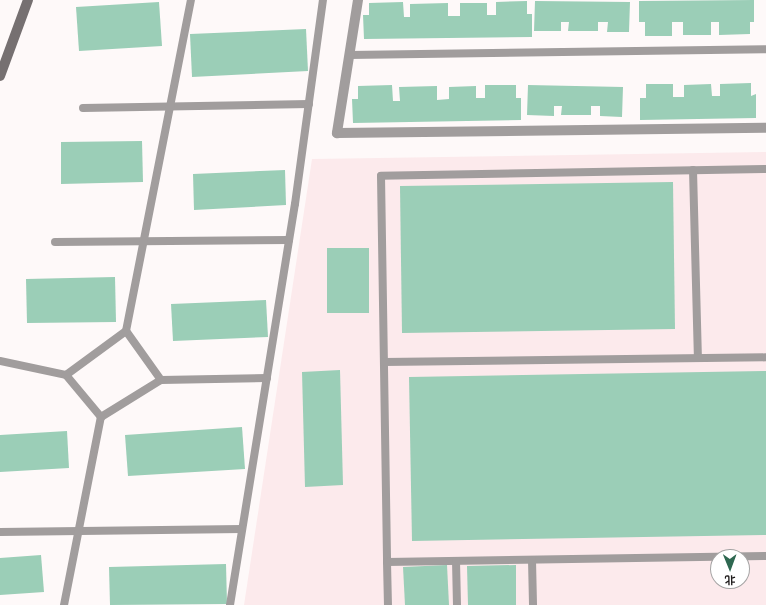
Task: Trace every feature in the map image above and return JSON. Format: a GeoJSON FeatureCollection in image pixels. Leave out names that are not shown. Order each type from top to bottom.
{"type":"FeatureCollection","features":[{"type":"Feature","properties":{"kind":"street"},"geometry":{"type":"LineString","coordinates":[[0,76],[28,0]]}},
{"type":"Feature","properties":{"kind":"street"},"geometry":{"type":"LineString","coordinates":[[358,0],[337,133],[766,128]]}},
{"type":"Feature","properties":{"kind":"lane"},"geometry":{"type":"LineString","coordinates":[[66,374],[126,331],[191,0]]}},
{"type":"Feature","properties":{"kind":"lane"},"geometry":{"type":"LineString","coordinates":[[230,605],[289,240],[323,0]]}},
{"type":"Feature","properties":{"kind":"lane"},"geometry":{"type":"LineString","coordinates":[[349,55],[766,49]]}},
{"type":"Feature","properties":{"kind":"lane"},"geometry":{"type":"LineString","coordinates":[[83,108],[309,104]]}},
{"type":"Feature","properties":{"kind":"lane"},"geometry":{"type":"LineString","coordinates":[[388,605],[381,176],[766,169]]}},
{"type":"Feature","properties":{"kind":"lane"},"geometry":{"type":"LineString","coordinates":[[693,170],[698,358]]}},
{"type":"Feature","properties":{"kind":"lane"},"geometry":{"type":"LineString","coordinates":[[55,242],[289,240]]}},
{"type":"Feature","properties":{"kind":"lane"},"geometry":{"type":"LineString","coordinates":[[126,331],[161,380]]}},
{"type":"Feature","properties":{"kind":"lane"},"geometry":{"type":"LineString","coordinates":[[384,362],[766,357]]}},
{"type":"Feature","properties":{"kind":"lane"},"geometry":{"type":"LineString","coordinates":[[0,361],[66,374],[100,417]]}},
{"type":"Feature","properties":{"kind":"lane"},"geometry":{"type":"LineString","coordinates":[[64,605],[100,417],[161,380],[267,378]]}},
{"type":"Feature","properties":{"kind":"lane"},"geometry":{"type":"LineString","coordinates":[[0,532],[242,529]]}},
{"type":"Feature","properties":{"kind":"lane"},"geometry":{"type":"LineString","coordinates":[[387,562],[766,556]]}},
{"type":"Feature","properties":{"kind":"lane"},"geometry":{"type":"LineString","coordinates":[[532,560],[533,605]]}},
{"type":"Feature","properties":{"kind":"lane"},"geometry":{"type":"LineString","coordinates":[[456,561],[457,605]]}},
{"type":"Feature","properties":{"kind":"shaded area"},"geometry":{"type":"Polygon","coordinates":[[[766,152],[766,605],[244,605],[312,159],[766,152]]]}},
{"type":"Feature","properties":{"kind":"building"},"geometry":{"type":"Polygon","coordinates":[[[754,0],[754,22],[750,22],[750,34],[719,35],[719,22],[711,22],[711,35],[683,35],[683,22],[672,22],[672,36],[645,36],[645,22],[639,22],[639,1],[754,0]]]}},
{"type":"Feature","properties":{"kind":"building"},"geometry":{"type":"Polygon","coordinates":[[[527,1],[527,14],[532,14],[532,37],[364,39],[363,15],[369,15],[369,3],[403,2],[404,17],[410,17],[410,4],[448,3],[448,16],[460,16],[460,3],[487,3],[487,15],[496,15],[496,2],[527,1]]]}},
{"type":"Feature","properties":{"kind":"building"},"geometry":{"type":"Polygon","coordinates":[[[535,1],[630,2],[629,32],[607,32],[608,22],[598,22],[598,31],[568,31],[569,22],[561,22],[561,31],[534,31],[535,1]]]}},
{"type":"Feature","properties":{"kind":"building"},"geometry":{"type":"Polygon","coordinates":[[[159,2],[162,46],[79,51],[76,7],[159,2]]]}},
{"type":"Feature","properties":{"kind":"building"},"geometry":{"type":"Polygon","coordinates":[[[306,29],[308,71],[192,77],[190,34],[306,29]]]}},
{"type":"Feature","properties":{"kind":"building"},"geometry":{"type":"Polygon","coordinates":[[[751,83],[751,96],[756,94],[756,118],[640,120],[640,98],[646,98],[646,84],[673,84],[673,97],[684,97],[684,85],[711,84],[712,96],[720,96],[720,84],[751,83]]]}},
{"type":"Feature","properties":{"kind":"building"},"geometry":{"type":"Polygon","coordinates":[[[392,85],[393,101],[400,101],[399,87],[437,86],[437,100],[449,99],[449,87],[476,86],[476,98],[485,98],[485,85],[516,85],[516,98],[521,98],[521,120],[353,123],[352,99],[358,99],[358,86],[392,85]]]}},
{"type":"Feature","properties":{"kind":"building"},"geometry":{"type":"Polygon","coordinates":[[[528,85],[623,87],[622,117],[600,116],[600,106],[591,106],[591,115],[561,115],[562,106],[554,106],[554,116],[527,115],[528,85]]]}},
{"type":"Feature","properties":{"kind":"building"},"geometry":{"type":"Polygon","coordinates":[[[142,141],[143,182],[61,184],[61,142],[142,141]]]}},
{"type":"Feature","properties":{"kind":"building"},"geometry":{"type":"Polygon","coordinates":[[[285,170],[286,205],[194,210],[193,174],[285,170]]]}},
{"type":"Feature","properties":{"kind":"building"},"geometry":{"type":"Polygon","coordinates":[[[673,182],[675,329],[402,333],[400,186],[673,182]]]}},
{"type":"Feature","properties":{"kind":"building"},"geometry":{"type":"Polygon","coordinates":[[[327,248],[369,248],[369,313],[327,313],[327,248]]]}},
{"type":"Feature","properties":{"kind":"building"},"geometry":{"type":"Polygon","coordinates":[[[115,277],[116,322],[27,323],[26,279],[115,277]]]}},
{"type":"Feature","properties":{"kind":"building"},"geometry":{"type":"Polygon","coordinates":[[[266,300],[268,337],[173,341],[171,304],[266,300]]]}},
{"type":"Feature","properties":{"kind":"building"},"geometry":{"type":"Polygon","coordinates":[[[340,370],[343,485],[305,487],[302,372],[340,370]]]}},
{"type":"Feature","properties":{"kind":"building"},"geometry":{"type":"Polygon","coordinates":[[[766,371],[766,535],[412,541],[409,377],[766,371]]]}},
{"type":"Feature","properties":{"kind":"building"},"geometry":{"type":"Polygon","coordinates":[[[242,427],[245,469],[128,476],[125,435],[242,427]]]}},
{"type":"Feature","properties":{"kind":"building"},"geometry":{"type":"Polygon","coordinates":[[[67,431],[69,468],[0,472],[0,435],[67,431]]]}},
{"type":"Feature","properties":{"kind":"building"},"geometry":{"type":"Polygon","coordinates":[[[41,555],[44,592],[0,595],[0,558],[41,555]]]}},
{"type":"Feature","properties":{"kind":"building"},"geometry":{"type":"Polygon","coordinates":[[[226,564],[227,604],[110,605],[109,567],[226,564]]]}},
{"type":"Feature","properties":{"kind":"building"},"geometry":{"type":"Polygon","coordinates":[[[447,565],[449,605],[405,605],[403,567],[447,565]]]}},
{"type":"Feature","properties":{"kind":"building"},"geometry":{"type":"Polygon","coordinates":[[[516,565],[516,605],[468,605],[467,566],[516,565]]]}}]}
